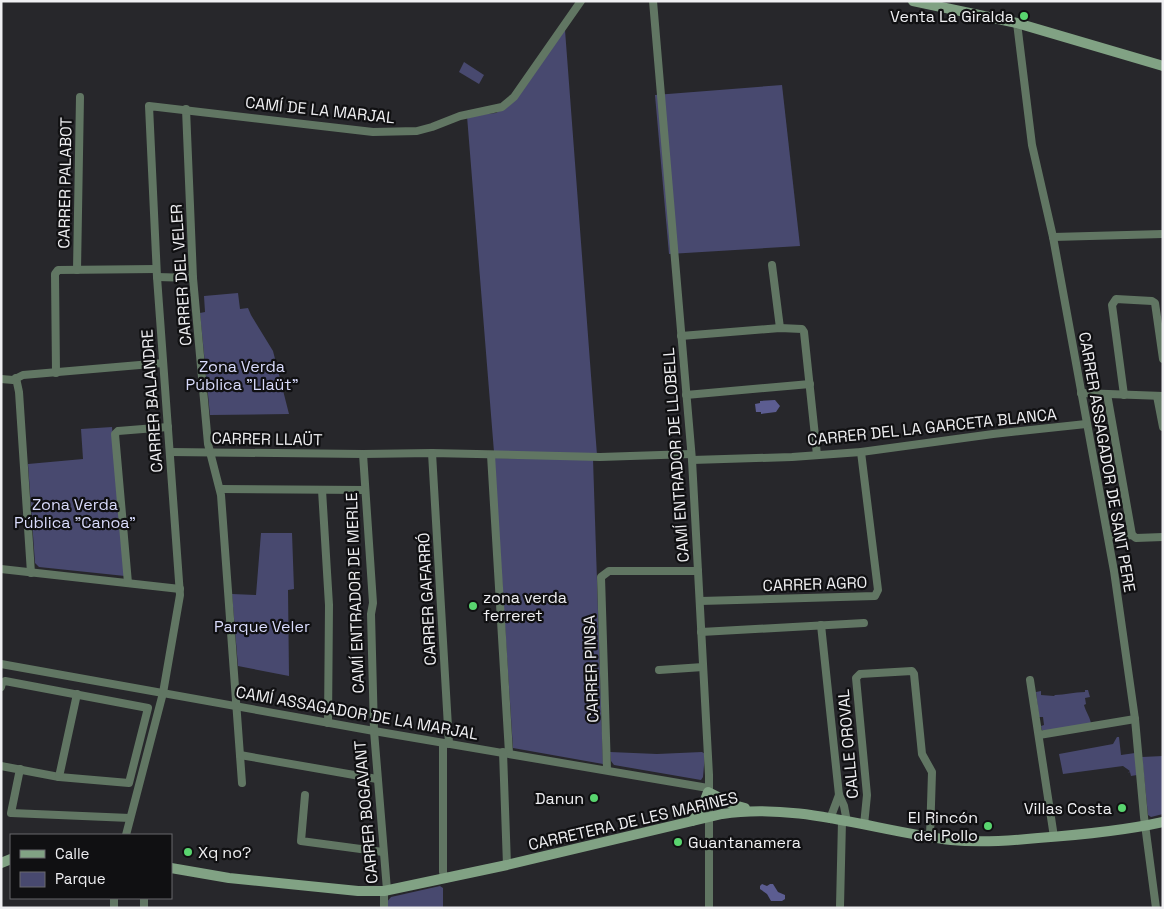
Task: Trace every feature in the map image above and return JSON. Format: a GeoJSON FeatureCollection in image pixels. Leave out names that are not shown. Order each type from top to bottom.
{"type":"FeatureCollection","features":[{"type":"Feature","properties":{"kind":"main road"},"geometry":{"type":"LineString","coordinates":[[913,1],[1017,23],[1163,66]]}},
{"type":"Feature","properties":{"kind":"main road"},"geometry":{"type":"LineString","coordinates":[[692,821],[701,811],[708,790],[734,805],[755,810]]}},
{"type":"Feature","properties":{"kind":"main road","name":"CARRETERA DE LES MARINES"},"geometry":{"type":"LineString","coordinates":[[172,868],[229,878],[358,891],[386,891],[507,865],[709,817],[755,810],[779,811],[844,821],[949,840],[982,841],[1054,837],[1145,826],[1163,822]]}},
{"type":"Feature","properties":{"kind":"street","name":"CAMÍ DE LA MARJAL"},"geometry":{"type":"LineString","coordinates":[[149,106],[373,132],[417,131],[455,117],[495,109],[508,103],[581,1]]}},
{"type":"Feature","properties":{"kind":"street","name":"CAMÍ ENTRADOR DE LLOBELL"},"geometry":{"type":"LineString","coordinates":[[653,1],[692,457],[708,790],[709,908]]}},
{"type":"Feature","properties":{"kind":"street","name":"CARRER ASSAGADOR DE SANT PERE"},"geometry":{"type":"LineString","coordinates":[[1017,23],[1032,145],[1053,237],[1108,536],[1135,719],[1145,826],[1156,908]]}},
{"type":"Feature","properties":{"kind":"street","name":"CARRER PALABOT"},"geometry":{"type":"LineString","coordinates":[[77,270],[80,97]]}},
{"type":"Feature","properties":{"kind":"street","name":"CARRER BALANDRE"},"geometry":{"type":"LineString","coordinates":[[126,834],[164,693],[180,589],[157,273],[149,106]]}},
{"type":"Feature","properties":{"kind":"street","name":"CARRER DEL VELER"},"geometry":{"type":"LineString","coordinates":[[186,109],[193,278],[208,444],[220,489],[242,783]]}},
{"type":"Feature","properties":{"kind":"street"},"geometry":{"type":"LineString","coordinates":[[1053,237],[1163,234]]}},
{"type":"Feature","properties":{"kind":"street"},"geometry":{"type":"LineString","coordinates":[[772,265],[780,328]]}},
{"type":"Feature","properties":{"kind":"street","name":"CARRER PALABOT"},"geometry":{"type":"LineString","coordinates":[[56,373],[55,274],[58,270],[157,273],[193,278]]}},
{"type":"Feature","properties":{"kind":"street"},"geometry":{"type":"LineString","coordinates":[[1124,394],[1112,305],[1114,301],[1152,300],[1155,302],[1163,359]]}},
{"type":"Feature","properties":{"kind":"street"},"geometry":{"type":"LineString","coordinates":[[681,336],[780,328],[799,328],[804,332],[817,455]]}},
{"type":"Feature","properties":{"kind":"street"},"geometry":{"type":"LineString","coordinates":[[1,380],[23,375],[163,363]]}},
{"type":"Feature","properties":{"kind":"street"},"geometry":{"type":"LineString","coordinates":[[16,378],[19,392],[31,573]]}},
{"type":"Feature","properties":{"kind":"street"},"geometry":{"type":"LineString","coordinates":[[686,395],[810,384]]}},
{"type":"Feature","properties":{"kind":"street"},"geometry":{"type":"LineString","coordinates":[[1081,393],[1160,396],[1163,427]]}},
{"type":"Feature","properties":{"kind":"street"},"geometry":{"type":"LineString","coordinates":[[1107,394],[1132,535]]}},
{"type":"Feature","properties":{"kind":"street","name":"CARRER DEL LA GARCETA BLANCA"},"geometry":{"type":"LineString","coordinates":[[491,455],[692,457],[817,455],[861,452],[974,436],[1086,424]]}},
{"type":"Feature","properties":{"kind":"street"},"geometry":{"type":"LineString","coordinates":[[128,584],[115,434],[118,431],[168,427]]}},
{"type":"Feature","properties":{"kind":"street","name":"CARRER LLAÜT"},"geometry":{"type":"LineString","coordinates":[[170,452],[491,455]]}},
{"type":"Feature","properties":{"kind":"street","name":"CARRER AGRO"},"geometry":{"type":"LineString","coordinates":[[700,601],[875,596],[878,590],[861,452]]}},
{"type":"Feature","properties":{"kind":"street","name":"CARRER GAFARRÓ"},"geometry":{"type":"LineString","coordinates":[[432,453],[446,743],[443,872],[445,879]]}},
{"type":"Feature","properties":{"kind":"street","name":"CAMÍ ENTRADOR DE MERLE"},"geometry":{"type":"LineString","coordinates":[[363,454],[373,603],[371,614],[374,731]]}},
{"type":"Feature","properties":{"kind":"street"},"geometry":{"type":"LineString","coordinates":[[491,455],[506,753],[507,865]]}},
{"type":"Feature","properties":{"kind":"street"},"geometry":{"type":"LineString","coordinates":[[220,489],[365,490]]}},
{"type":"Feature","properties":{"kind":"street"},"geometry":{"type":"LineString","coordinates":[[322,490],[329,605],[328,723]]}},
{"type":"Feature","properties":{"kind":"street"},"geometry":{"type":"LineString","coordinates":[[1108,536],[1132,535],[1136,538],[1163,538]]}},
{"type":"Feature","properties":{"kind":"street"},"geometry":{"type":"LineString","coordinates":[[1,569],[180,589]]}},
{"type":"Feature","properties":{"kind":"street","name":"CARRER PINSA"},"geometry":{"type":"LineString","coordinates":[[607,770],[602,577],[609,571],[698,571]]}},
{"type":"Feature","properties":{"kind":"street"},"geometry":{"type":"LineString","coordinates":[[701,632],[864,622]]}},
{"type":"Feature","properties":{"kind":"street"},"geometry":{"type":"LineString","coordinates":[[821,625],[839,795],[844,806],[840,906]]}},
{"type":"Feature","properties":{"kind":"street","name":"CAMÍ ASSAGADOR DE LA MARJAL"},"geometry":{"type":"LineString","coordinates":[[1,664],[236,707],[607,770],[708,790]]}},
{"type":"Feature","properties":{"kind":"street"},"geometry":{"type":"LineString","coordinates":[[659,670],[702,667]]}},
{"type":"Feature","properties":{"kind":"street","name":"CALLE OROVAL"},"geometry":{"type":"LineString","coordinates":[[864,825],[867,795],[856,678],[860,674],[912,671],[914,674],[922,754],[932,772],[930,836]]}},
{"type":"Feature","properties":{"kind":"street"},"geometry":{"type":"LineString","coordinates":[[1030,680],[1054,837]]}},
{"type":"Feature","properties":{"kind":"street"},"geometry":{"type":"LineString","coordinates":[[1,688],[2,683],[5,681],[147,707],[148,710],[129,783],[59,777],[1,766]]}},
{"type":"Feature","properties":{"kind":"street"},"geometry":{"type":"LineString","coordinates":[[59,777],[77,694]]}},
{"type":"Feature","properties":{"kind":"street"},"geometry":{"type":"LineString","coordinates":[[1039,735],[1135,719]]}},
{"type":"Feature","properties":{"kind":"street","name":"CARRER BOGAVANT"},"geometry":{"type":"LineString","coordinates":[[374,731],[386,891],[384,908]]}},
{"type":"Feature","properties":{"kind":"street"},"geometry":{"type":"LineString","coordinates":[[240,755],[377,779]]}},
{"type":"Feature","properties":{"kind":"street"},"geometry":{"type":"LineString","coordinates":[[20,769],[11,813],[130,818]]}},
{"type":"Feature","properties":{"kind":"street"},"geometry":{"type":"LineString","coordinates":[[830,819],[839,795]]}},
{"type":"Feature","properties":{"kind":"street"},"geometry":{"type":"LineString","coordinates":[[305,796],[301,841],[383,852]]}},
{"type":"Feature","properties":{"kind":"green space"},"geometry":{"type":"Polygon","coordinates":[[[565,30],[597,455],[494,452],[467,116],[496,113],[510,105],[565,30]]]}},
{"type":"Feature","properties":{"kind":"green space"},"geometry":{"type":"Polygon","coordinates":[[[464,62],[484,75],[479,84],[459,72],[464,62]]]}},
{"type":"Feature","properties":{"kind":"green space"},"geometry":{"type":"Polygon","coordinates":[[[782,85],[800,246],[669,254],[655,95],[782,85]]]}},
{"type":"Feature","properties":{"kind":"green space","name":"Zona Verda Pública \"Llaüt\""},"geometry":{"type":"Polygon","coordinates":[[[238,293],[240,309],[248,308],[273,351],[289,414],[210,415],[200,313],[205,312],[204,296],[238,293]]]}},
{"type":"Feature","properties":{"kind":"green space","name":"Zona Verda Pública \"Canoa\""},"geometry":{"type":"Polygon","coordinates":[[[112,427],[125,576],[39,567],[35,563],[28,464],[83,459],[81,429],[112,427]]]}},
{"type":"Feature","properties":{"kind":"green space"},"geometry":{"type":"Polygon","coordinates":[[[494,458],[593,459],[603,764],[513,748],[494,458]]]}},
{"type":"Feature","properties":{"kind":"green space","name":"Parque Veler"},"geometry":{"type":"Polygon","coordinates":[[[261,533],[292,533],[294,589],[288,590],[289,676],[238,666],[232,594],[256,595],[261,533]]]}},
{"type":"Feature","properties":{"kind":"green space"},"geometry":{"type":"Polygon","coordinates":[[[1085,690],[1088,690],[1090,697],[1085,698],[1086,704],[1084,705],[1091,723],[1042,730],[1041,726],[1044,725],[1043,717],[1039,717],[1036,692],[1041,691],[1041,695],[1054,696],[1085,692],[1085,690]]]}},
{"type":"Feature","properties":{"kind":"green space"},"geometry":{"type":"Polygon","coordinates":[[[1117,737],[1119,737],[1121,755],[1135,753],[1137,775],[1131,776],[1130,772],[1128,773],[1130,771],[1123,766],[1063,774],[1059,754],[1113,744],[1117,737]]]}},
{"type":"Feature","properties":{"kind":"green space"},"geometry":{"type":"Polygon","coordinates":[[[610,752],[657,754],[702,752],[705,754],[703,777],[701,780],[614,765],[611,761],[610,752]]]}},
{"type":"Feature","properties":{"kind":"green space"},"geometry":{"type":"Polygon","coordinates":[[[1163,756],[1163,814],[1151,817],[1148,815],[1142,757],[1163,756]]]}},
{"type":"Feature","properties":{"kind":"green space"},"geometry":{"type":"Polygon","coordinates":[[[440,886],[443,888],[443,908],[386,908],[386,903],[391,897],[440,886]]]}},
{"type":"Feature","properties":{"kind":"shaded area"},"geometry":{"type":"Polygon","coordinates":[[[775,400],[780,406],[776,412],[761,414],[761,412],[756,412],[755,404],[760,403],[760,401],[775,400]]]}},
{"type":"Feature","properties":{"kind":"shaded area"},"geometry":{"type":"Polygon","coordinates":[[[762,884],[767,886],[773,884],[778,892],[785,895],[785,899],[782,901],[771,901],[767,894],[760,889],[762,884]]]}},
{"type":"Feature","properties":{"kind":"place","name":"Venta La Giralda"},"geometry":{"type":"Point","coordinates":[1024,16]}},
{"type":"Feature","properties":{"kind":"place","name":"zona verda ferreret"},"geometry":{"type":"Point","coordinates":[473,606]}},
{"type":"Feature","properties":{"kind":"place","name":"Danun"},"geometry":{"type":"Point","coordinates":[594,798]}},
{"type":"Feature","properties":{"kind":"place","name":"Villas Costa"},"geometry":{"type":"Point","coordinates":[1122,808]}},
{"type":"Feature","properties":{"kind":"place","name":"El Rincón del Pollo"},"geometry":{"type":"Point","coordinates":[988,826]}},
{"type":"Feature","properties":{"kind":"place","name":"Guantanamera"},"geometry":{"type":"Point","coordinates":[678,842]}},
{"type":"Feature","properties":{"kind":"place","name":"Xq no?"},"geometry":{"type":"Point","coordinates":[188,852]}}]}
